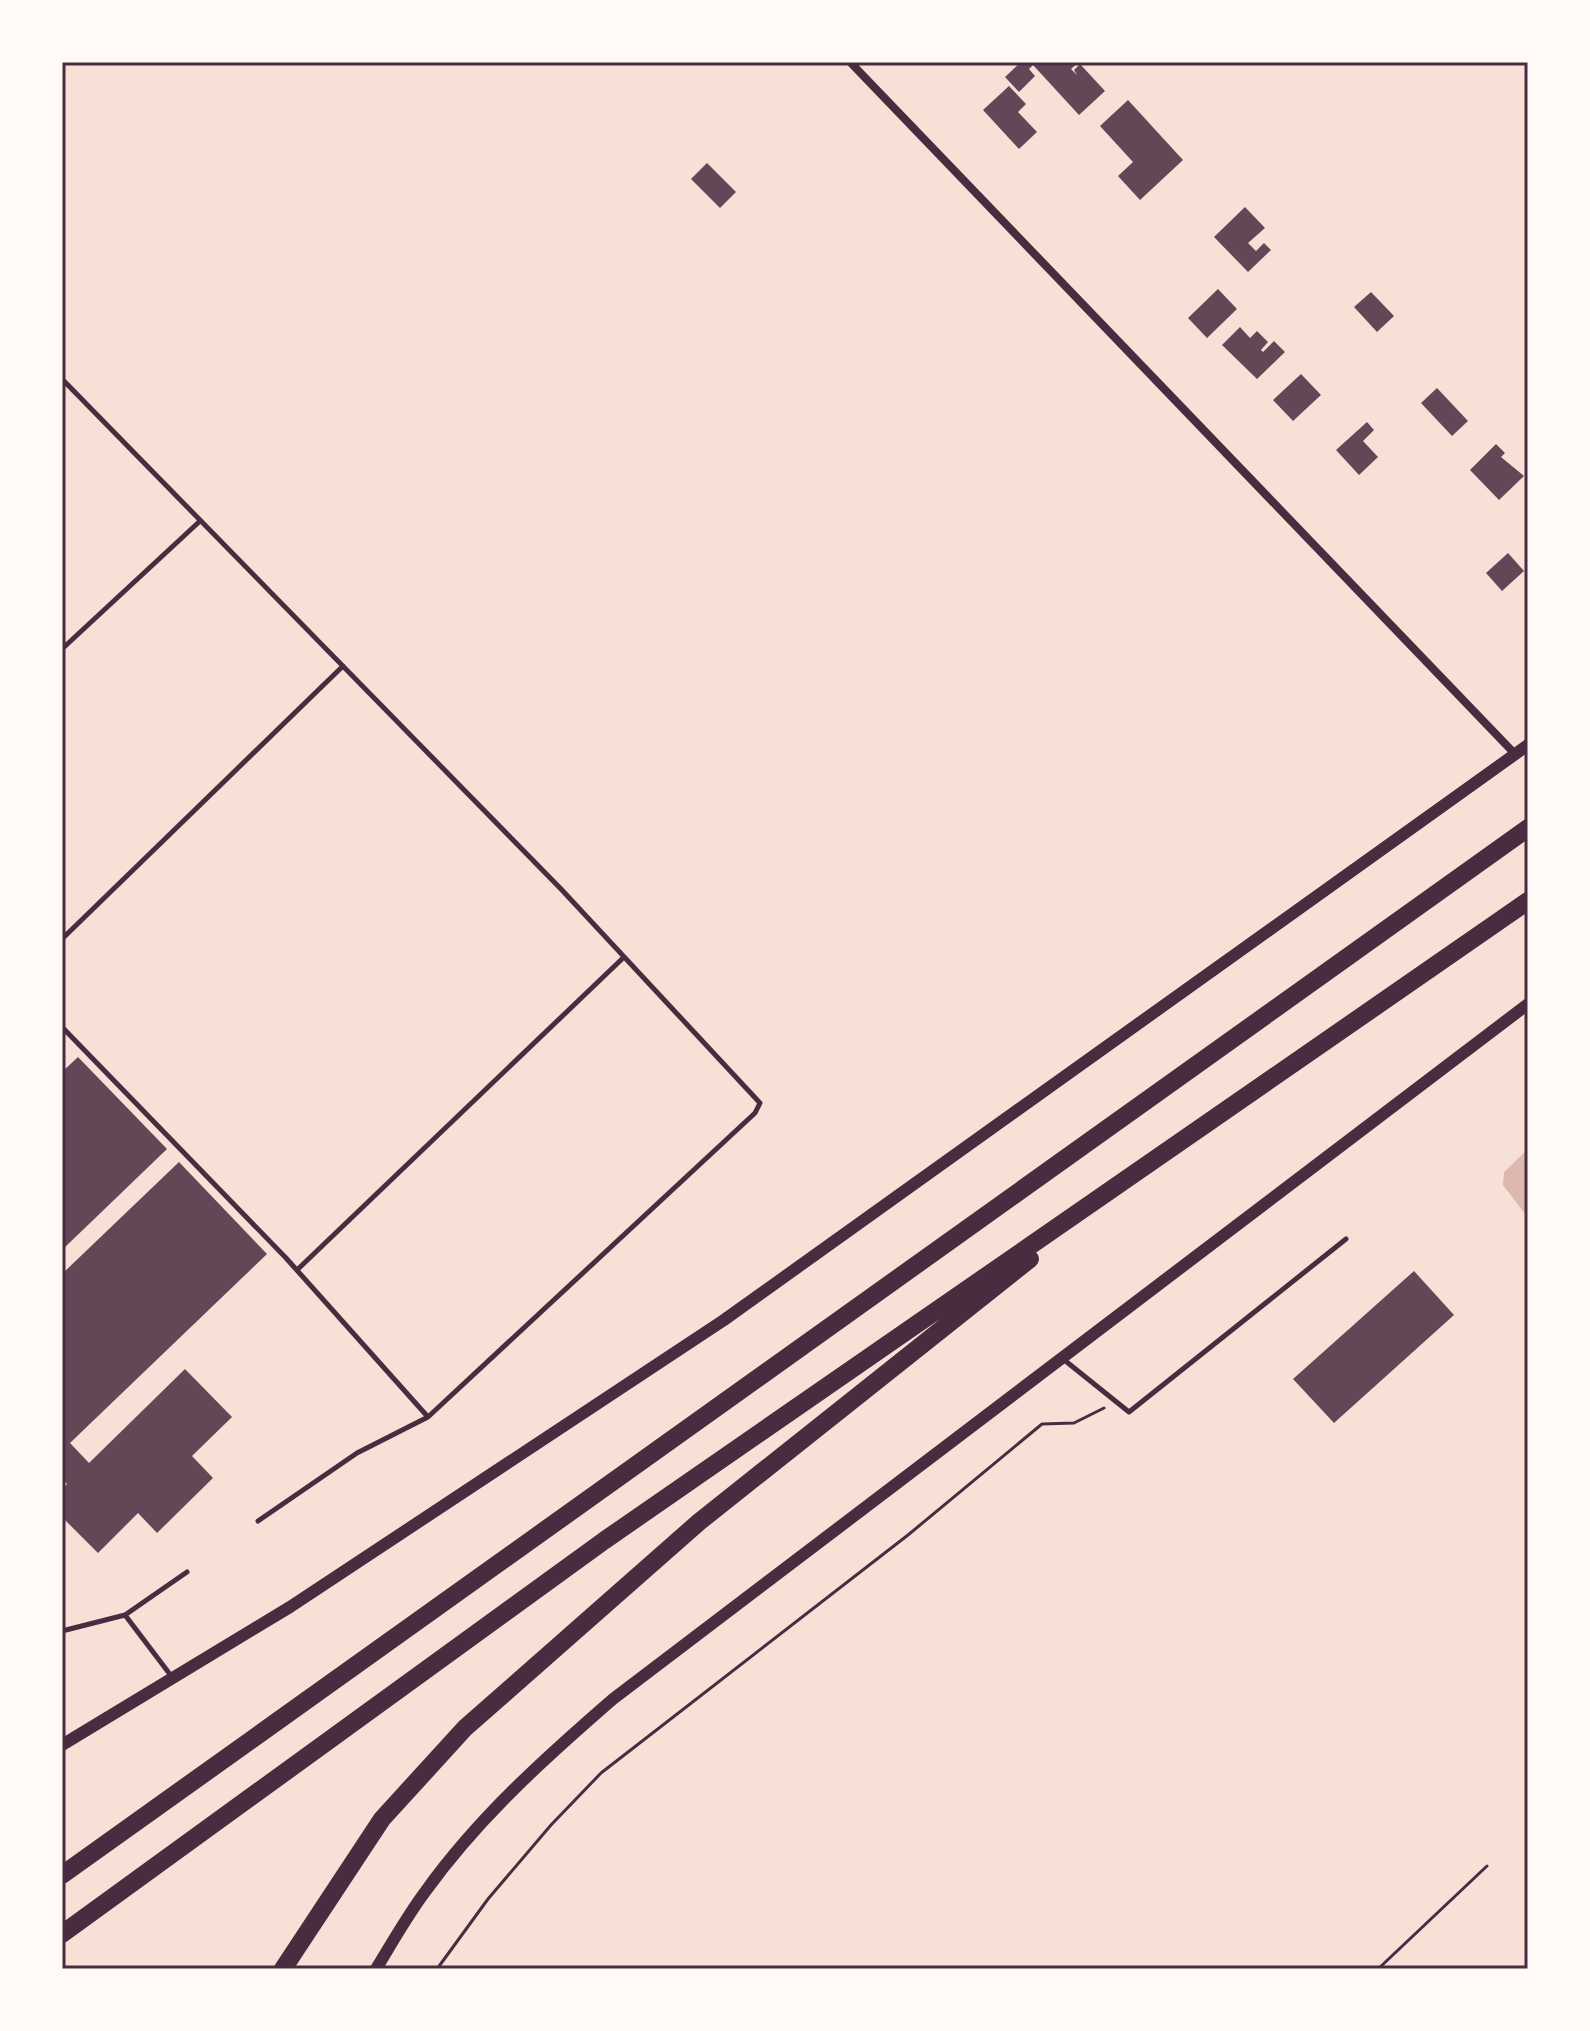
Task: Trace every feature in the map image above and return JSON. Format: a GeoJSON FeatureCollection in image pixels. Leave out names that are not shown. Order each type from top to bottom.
{"type":"FeatureCollection","features":[{"type":"Feature","properties":{"kind":"highway"},"geometry":{"type":"LineString","coordinates":[[62,1875],[1528,828]]}},
{"type":"Feature","properties":{"kind":"highway"},"geometry":{"type":"LineString","coordinates":[[62,1934],[605,1540],[1528,901]]}},
{"type":"Feature","properties":{"kind":"highway"},"geometry":{"type":"LineString","coordinates":[[283,1969],[382,1819],[465,1728],[699,1522],[1164,1153]]}},
{"type":"Feature","properties":{"kind":"street"},"geometry":{"type":"LineString","coordinates":[[850,62],[1515,754]]}},
{"type":"Feature","properties":{"kind":"street"},"geometry":{"type":"LineString","coordinates":[[62,1745],[290,1607],[724,1320],[1528,745]]}},
{"type":"Feature","properties":{"kind":"street"},"geometry":{"type":"LineString","coordinates":[[376,1969],[425,1892],[474,1830],[540,1762],[613,1699],[1528,1004]]}},
{"type":"Feature","properties":{"kind":"lane"},"geometry":{"type":"LineString","coordinates":[[62,379],[561,889],[760,1103],[755,1113],[428,1417],[357,1453],[258,1521]]}},
{"type":"Feature","properties":{"kind":"lane"},"geometry":{"type":"LineString","coordinates":[[62,649],[200,521]]}},
{"type":"Feature","properties":{"kind":"lane"},"geometry":{"type":"LineString","coordinates":[[62,939],[343,666]]}},
{"type":"Feature","properties":{"kind":"lane"},"geometry":{"type":"LineString","coordinates":[[297,1270],[623,958]]}},
{"type":"Feature","properties":{"kind":"lane"},"geometry":{"type":"LineString","coordinates":[[62,1027],[297,1270],[428,1417]]}},
{"type":"Feature","properties":{"kind":"lane"},"geometry":{"type":"LineString","coordinates":[[1062,1358],[1129,1412],[1346,1239]]}},
{"type":"Feature","properties":{"kind":"lane"},"geometry":{"type":"LineString","coordinates":[[62,1631],[125,1615],[187,1572]]}},
{"type":"Feature","properties":{"kind":"lane"},"geometry":{"type":"LineString","coordinates":[[125,1615],[172,1678]]}},
{"type":"Feature","properties":{"kind":"path"},"geometry":{"type":"LineString","coordinates":[[437,1969],[488,1899],[551,1825],[601,1773],[908,1535],[1042,1424],[1074,1423],[1116,1402]]}},
{"type":"Feature","properties":{"kind":"path"},"geometry":{"type":"LineString","coordinates":[[1378,1969],[1487,1866]]}},
{"type":"Feature","properties":{"kind":"shaded area"},"geometry":{"type":"Polygon","coordinates":[[[1528,1149],[1528,1218],[1503,1185],[1504,1172],[1528,1149]]]}},
{"type":"Feature","properties":{"kind":"building"},"geometry":{"type":"Polygon","coordinates":[[[1021,62],[1079,62],[1071,69],[1077,75],[1074,70],[1080,64],[1105,91],[1079,115],[1033,65],[1029,69],[1035,76],[1019,92],[1005,77],[1021,62]]]}},
{"type":"Feature","properties":{"kind":"building"},"geometry":{"type":"Polygon","coordinates":[[[1009,86],[1026,104],[1018,112],[1037,132],[1019,149],[983,110],[1009,86]]]}},
{"type":"Feature","properties":{"kind":"building"},"geometry":{"type":"Polygon","coordinates":[[[1128,100],[1183,160],[1140,200],[1118,176],[1133,162],[1100,126],[1128,100]]]}},
{"type":"Feature","properties":{"kind":"building"},"geometry":{"type":"Polygon","coordinates":[[[707,163],[736,192],[720,208],[691,179],[707,163]]]}},
{"type":"Feature","properties":{"kind":"building"},"geometry":{"type":"Polygon","coordinates":[[[1245,207],[1265,228],[1248,243],[1256,251],[1264,243],[1271,250],[1248,272],[1214,237],[1245,207]]]}},
{"type":"Feature","properties":{"kind":"building"},"geometry":{"type":"Polygon","coordinates":[[[1218,289],[1237,309],[1207,338],[1188,318],[1218,289]]]}},
{"type":"Feature","properties":{"kind":"building"},"geometry":{"type":"Polygon","coordinates":[[[1371,292],[1394,316],[1377,332],[1354,307],[1371,292]]]}},
{"type":"Feature","properties":{"kind":"building"},"geometry":{"type":"Polygon","coordinates":[[[1240,327],[1250,338],[1257,331],[1268,342],[1261,350],[1263,352],[1274,341],[1285,352],[1257,379],[1222,345],[1240,327]]]}},
{"type":"Feature","properties":{"kind":"building"},"geometry":{"type":"Polygon","coordinates":[[[1301,374],[1321,395],[1293,421],[1273,400],[1301,374]]]}},
{"type":"Feature","properties":{"kind":"building"},"geometry":{"type":"Polygon","coordinates":[[[1437,388],[1468,421],[1452,436],[1421,403],[1437,388]]]}},
{"type":"Feature","properties":{"kind":"building"},"geometry":{"type":"Polygon","coordinates":[[[1367,422],[1374,430],[1363,441],[1378,457],[1359,475],[1336,450],[1367,422]]]}},
{"type":"Feature","properties":{"kind":"building"},"geometry":{"type":"Polygon","coordinates":[[[1496,444],[1505,453],[1501,457],[1524,476],[1499,500],[1470,470],[1496,444]]]}},
{"type":"Feature","properties":{"kind":"building"},"geometry":{"type":"Polygon","coordinates":[[[1508,553],[1524,571],[1502,591],[1486,573],[1508,553]]]}},
{"type":"Feature","properties":{"kind":"building"},"geometry":{"type":"Polygon","coordinates":[[[78,1057],[167,1149],[62,1250],[62,1072],[78,1057]]]}},
{"type":"Feature","properties":{"kind":"building"},"geometry":{"type":"Polygon","coordinates":[[[179,1162],[267,1254],[70,1443],[89,1463],[185,1369],[232,1417],[192,1456],[213,1478],[157,1533],[138,1513],[98,1553],[62,1517],[62,1490],[67,1484],[62,1479],[62,1274],[179,1162]]]}},
{"type":"Feature","properties":{"kind":"building"},"geometry":{"type":"Polygon","coordinates":[[[1414,1271],[1454,1315],[1334,1423],[1293,1379],[1414,1271]]]}}]}
